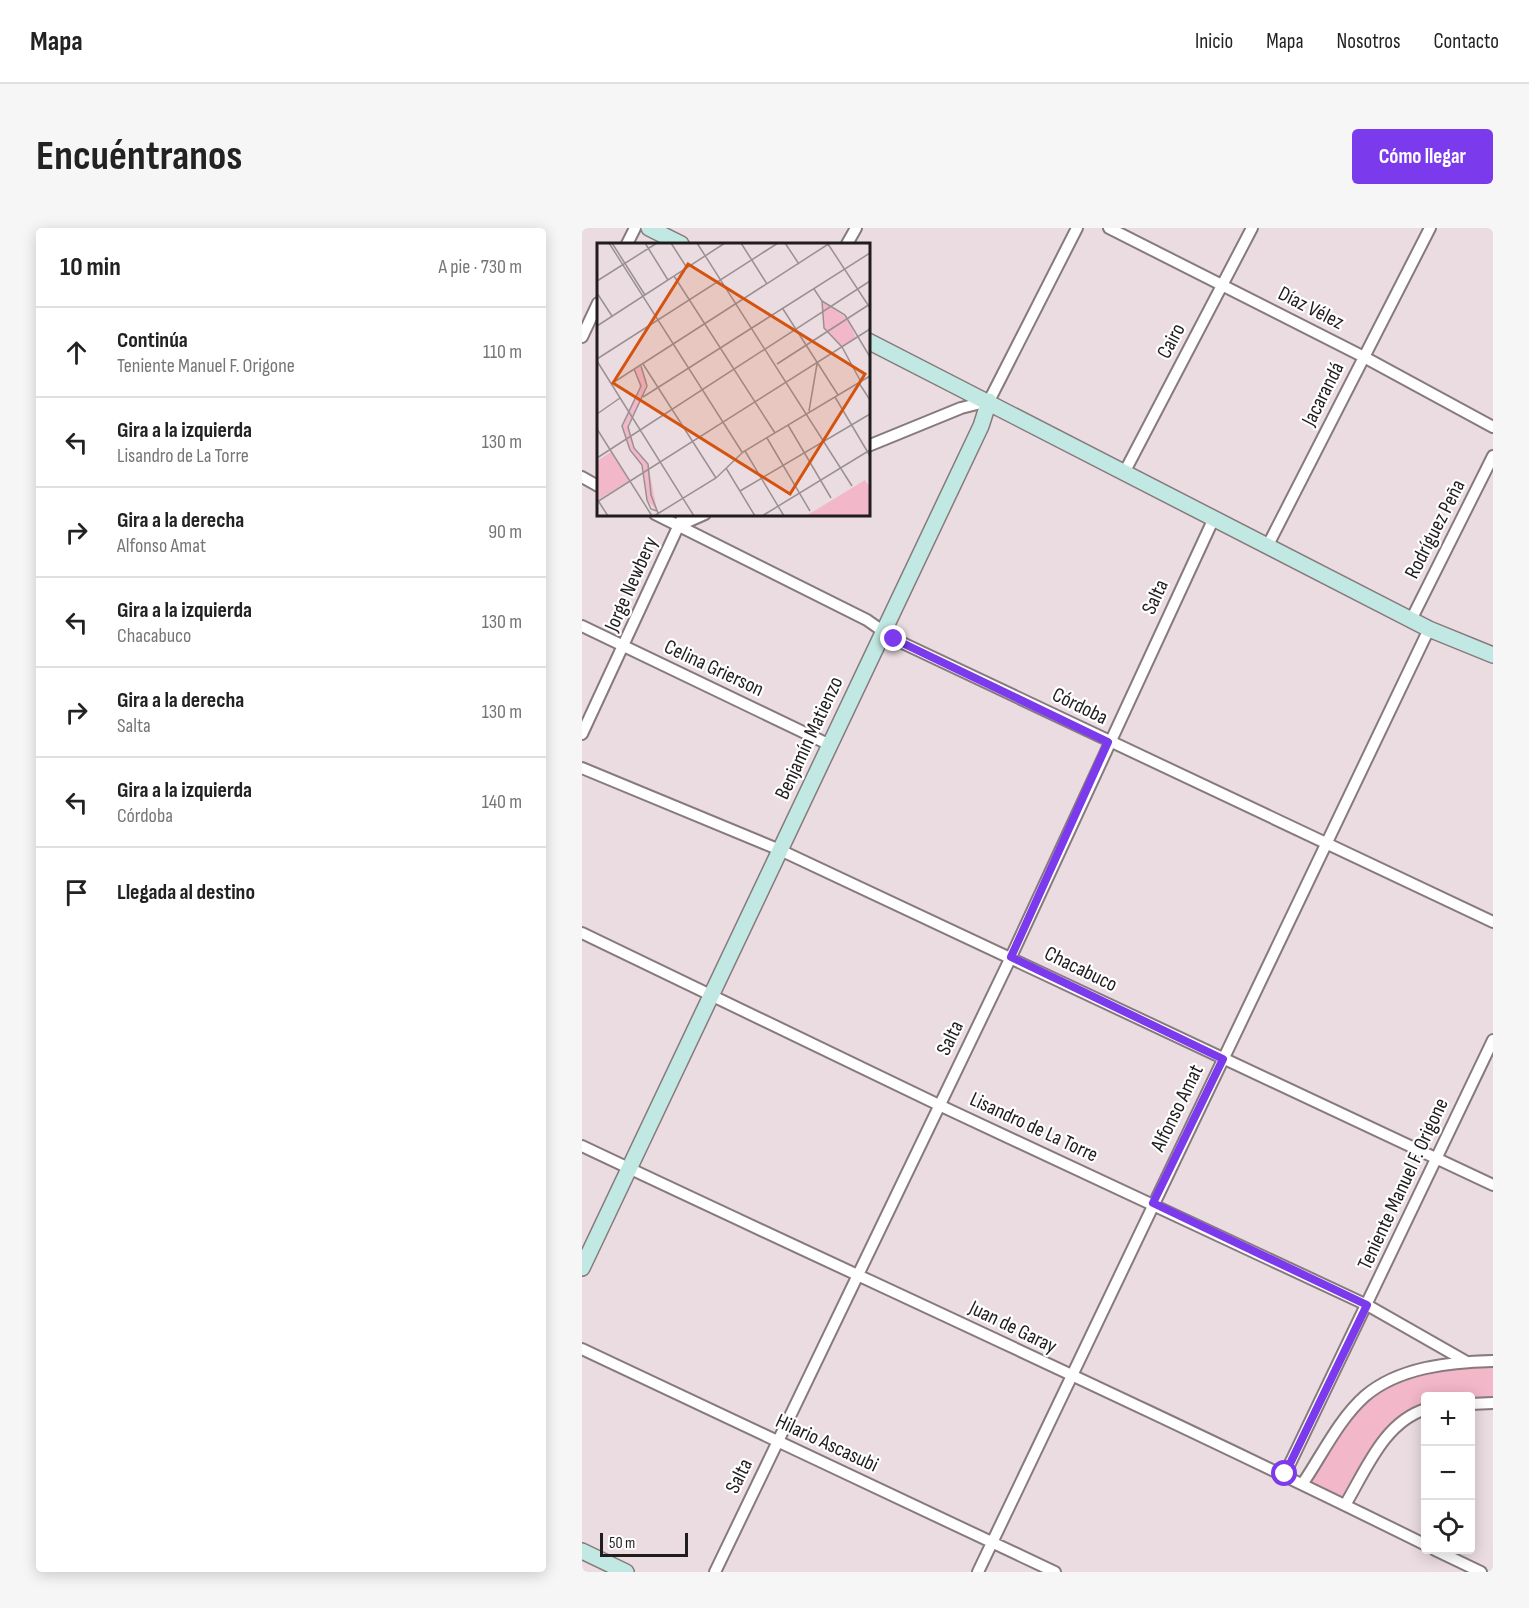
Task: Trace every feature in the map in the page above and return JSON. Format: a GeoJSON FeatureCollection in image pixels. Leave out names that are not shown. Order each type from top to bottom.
{"type":"FeatureCollection","features":[{"type":"Feature","properties":{"kind":"street"},"geometry":{"type":"LineString","coordinates":[[627,243],[634,228]]}},
{"type":"Feature","properties":{"kind":"street"},"geometry":{"type":"LineString","coordinates":[[649,228],[679,243]]}},
{"type":"Feature","properties":{"kind":"street"},"geometry":{"type":"LineString","coordinates":[[848,243],[856,228]]}},
{"type":"Feature","properties":{"kind":"street","name":"Benjamín Matienzo"},"geometry":{"type":"LineString","coordinates":[[582,1268],[981,426],[989,401],[1077,228]]}},
{"type":"Feature","properties":{"kind":"street","name":"Díaz Vélez"},"geometry":{"type":"LineString","coordinates":[[1109,228],[1364,357],[1493,427]]}},
{"type":"Feature","properties":{"kind":"street","name":"Cairo"},"geometry":{"type":"LineString","coordinates":[[1125,471],[1252,228]]}},
{"type":"Feature","properties":{"kind":"street","name":"Jacarandá"},"geometry":{"type":"LineString","coordinates":[[1268,545],[1431,228]]}},
{"type":"Feature","properties":{"kind":"street"},"geometry":{"type":"LineString","coordinates":[[582,337],[597,305]]}},
{"type":"Feature","properties":{"kind":"street"},"geometry":{"type":"LineString","coordinates":[[870,342],[989,401],[1411,620],[1493,655]]}},
{"type":"Feature","properties":{"kind":"street"},"geometry":{"type":"LineString","coordinates":[[870,445],[961,408],[989,401]]}},
{"type":"Feature","properties":{"kind":"street","name":"Rodríguez Peña"},"geometry":{"type":"LineString","coordinates":[[1411,620],[1493,456]]}},
{"type":"Feature","properties":{"kind":"street"},"geometry":{"type":"LineString","coordinates":[[582,477],[597,485]]}},
{"type":"Feature","properties":{"kind":"street","name":"Córdoba"},"geometry":{"type":"LineString","coordinates":[[659,516],[867,620],[883,632],[1108,742],[1493,922]]}},
{"type":"Feature","properties":{"kind":"street","name":"Jorge Newbery"},"geometry":{"type":"LineString","coordinates":[[582,734],[683,516]]}},
{"type":"Feature","properties":{"kind":"street"},"geometry":{"type":"LineString","coordinates":[[678,526],[700,516]]}},
{"type":"Feature","properties":{"kind":"street","name":"Salta"},"geometry":{"type":"LineString","coordinates":[[715,1572],[1011,957],[1108,742],[1214,518]]}},
{"type":"Feature","properties":{"kind":"street","name":"Celina Grierson"},"geometry":{"type":"LineString","coordinates":[[582,626],[830,745]]}},
{"type":"Feature","properties":{"kind":"street","name":"Alfonso Amat"},"geometry":{"type":"LineString","coordinates":[[978,1572],[1069,1376],[1429,629]]}},
{"type":"Feature","properties":{"kind":"street","name":"Chacabuco"},"geometry":{"type":"LineString","coordinates":[[582,768],[780,850],[1493,1185]]}},
{"type":"Feature","properties":{"kind":"street","name":"Lisandro de La Torre"},"geometry":{"type":"LineString","coordinates":[[582,933],[939,1105],[1153,1203],[1367,1305],[1467,1362]]}},
{"type":"Feature","properties":{"kind":"street","name":"Teniente Manuel F. Origone"},"geometry":{"type":"LineString","coordinates":[[1285,1474],[1493,1040]]}},
{"type":"Feature","properties":{"kind":"street","name":"Juan de Garay"},"geometry":{"type":"LineString","coordinates":[[582,1146],[1069,1376],[1285,1474],[1421,1543]]}},
{"type":"Feature","properties":{"kind":"street","name":"Hilario Ascasubi"},"geometry":{"type":"LineString","coordinates":[[582,1349],[1055,1572]]}},
{"type":"Feature","properties":{"kind":"street"},"geometry":{"type":"LineString","coordinates":[[1303,1483],[1345,1419],[1364,1397],[1379,1385],[1403,1375],[1467,1362],[1493,1361]]}},
{"type":"Feature","properties":{"kind":"street"},"geometry":{"type":"LineString","coordinates":[[1475,1404],[1493,1403]]}},
{"type":"Feature","properties":{"kind":"street"},"geometry":{"type":"LineString","coordinates":[[1345,1505],[1390,1431],[1404,1418],[1421,1411]]}},
{"type":"Feature","properties":{"kind":"street"},"geometry":{"type":"LineString","coordinates":[[582,1551],[607,1568],[626,1572]]}},
{"type":"Feature","properties":{"kind":"street"},"geometry":{"type":"LineString","coordinates":[[1443,1554],[1481,1572]]}},
{"type":"Feature","properties":{"kind":"shaded area"},"geometry":{"type":"Polygon","coordinates":[[[1493,1361],[1493,1403],[1475,1404],[1475,1392],[1421,1392],[1421,1411],[1404,1417],[1345,1505],[1303,1483],[1351,1412],[1390,1379],[1493,1361]]]}},
{"type":"Feature","properties":{"kind":"route"},"geometry":{"type":"LineString","coordinates":[[894,639],[1108,742],[1011,957],[1223,1059],[1153,1203],[1367,1305],[1285,1474]]}}]}
